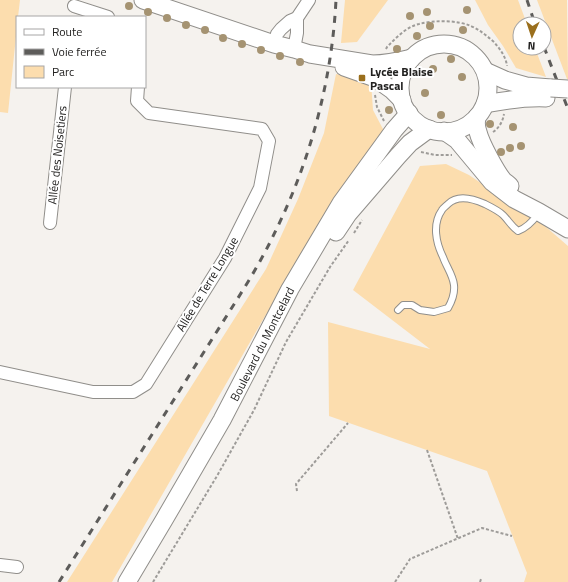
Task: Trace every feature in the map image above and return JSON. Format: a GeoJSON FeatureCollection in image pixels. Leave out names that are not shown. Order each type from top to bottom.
{"type":"FeatureCollection","features":[{"type":"Feature","properties":{"kind":"main road"},"geometry":{"type":"LineString","coordinates":[[143,0],[274,44],[302,51],[372,64],[412,58]]}},
{"type":"Feature","properties":{"kind":"main road"},"geometry":{"type":"LineString","coordinates":[[405,107],[400,85],[402,77],[412,58],[426,48],[435,45],[452,45],[468,51],[478,60],[485,71],[487,79],[487,96],[476,125],[478,134],[503,180],[539,212]]}},
{"type":"Feature","properties":{"kind":"main road"},"geometry":{"type":"LineString","coordinates":[[302,51],[376,78],[392,90],[418,122],[457,140],[492,182],[514,200],[539,212],[568,230]]}},
{"type":"Feature","properties":{"kind":"main road"},"geometry":{"type":"LineString","coordinates":[[485,71],[505,80],[560,93]]}},
{"type":"Feature","properties":{"kind":"main road"},"geometry":{"type":"LineString","coordinates":[[437,130],[452,131],[463,127],[468,124],[481,110],[515,98],[560,93]]}},
{"type":"Feature","properties":{"kind":"main road","name":"Boulevard du Montcelard"},"geometry":{"type":"LineString","coordinates":[[127,582],[222,420],[290,289],[341,203],[394,130],[405,107]]}},
{"type":"Feature","properties":{"kind":"main road","name":"Boulevard du Montcelard"},"geometry":{"type":"LineString","coordinates":[[138,582],[231,424],[298,291],[348,214],[410,143],[437,130]]}},
{"type":"Feature","properties":{"kind":"street"},"geometry":{"type":"LineString","coordinates":[[274,44],[277,34],[290,21],[297,18],[309,0]]}},
{"type":"Feature","properties":{"kind":"street"},"geometry":{"type":"LineString","coordinates":[[74,8],[104,16]]}},
{"type":"Feature","properties":{"kind":"street"},"geometry":{"type":"LineString","coordinates":[[297,18],[297,33],[302,51]]}},
{"type":"Feature","properties":{"kind":"street","name":"Allée des Noisetiers"},"geometry":{"type":"LineString","coordinates":[[50,224],[65,88]]}},
{"type":"Feature","properties":{"kind":"street","name":"Allée de Terre Longue"},"geometry":{"type":"LineString","coordinates":[[0,372],[93,392],[133,392],[146,384],[225,258],[260,188],[269,141],[262,129],[149,113],[137,101],[138,88]]}},
{"type":"Feature","properties":{"kind":"street"},"geometry":{"type":"LineString","coordinates":[[0,566],[17,567]]}},
{"type":"Feature","properties":{"kind":"lane"},"geometry":{"type":"LineString","coordinates":[[398,310],[402,305],[412,305],[420,310],[434,312],[448,308],[453,299],[454,285],[450,272],[442,257],[436,234],[437,223],[441,211],[451,201],[462,198],[475,199],[503,215],[513,228],[518,231],[535,218],[539,212]]}},
{"type":"Feature","properties":{"kind":"path"},"geometry":{"type":"LineString","coordinates":[[384,52],[402,32],[418,24],[435,21],[454,22],[471,26],[487,35],[499,48],[506,61],[507,68]]}},
{"type":"Feature","properties":{"kind":"path"},"geometry":{"type":"LineString","coordinates":[[375,92],[377,106],[384,122]]}},
{"type":"Feature","properties":{"kind":"path"},"geometry":{"type":"LineString","coordinates":[[491,133],[496,130],[503,120],[504,111]]}},
{"type":"Feature","properties":{"kind":"path"},"geometry":{"type":"LineString","coordinates":[[419,152],[435,155],[456,154]]}},
{"type":"Feature","properties":{"kind":"path"},"geometry":{"type":"LineString","coordinates":[[153,582],[217,476],[254,410],[286,342],[330,267],[365,217]]}},
{"type":"Feature","properties":{"kind":"path"},"geometry":{"type":"LineString","coordinates":[[298,491],[296,484],[348,422]]}},
{"type":"Feature","properties":{"kind":"path"},"geometry":{"type":"LineString","coordinates":[[427,450],[458,539]]}},
{"type":"Feature","properties":{"kind":"path"},"geometry":{"type":"LineString","coordinates":[[395,582],[410,559],[482,528],[512,536]]}},
{"type":"Feature","properties":{"kind":"green space"},"geometry":{"type":"Polygon","coordinates":[[[0,0],[20,0],[18,16],[16,16],[16,37],[8,113],[0,112],[0,0]]]}},
{"type":"Feature","properties":{"kind":"green space"},"geometry":{"type":"Polygon","coordinates":[[[345,0],[388,0],[357,42],[341,43],[345,0]]]}},
{"type":"Feature","properties":{"kind":"green space"},"geometry":{"type":"Polygon","coordinates":[[[475,0],[518,0],[524,16],[512,16],[512,56],[538,56],[546,77],[516,68],[488,25],[475,0]]]}},
{"type":"Feature","properties":{"kind":"green space"},"geometry":{"type":"Polygon","coordinates":[[[537,0],[567,0],[568,79],[552,40],[552,16],[543,16],[537,0]]]}},
{"type":"Feature","properties":{"kind":"green space"},"geometry":{"type":"Polygon","coordinates":[[[336,74],[371,82],[373,110],[384,131],[321,222],[112,582],[67,582],[266,269],[298,199],[324,133],[336,74]]]}},
{"type":"Feature","properties":{"kind":"green space"},"geometry":{"type":"Polygon","coordinates":[[[446,164],[469,175],[546,227],[568,246],[568,582],[524,582],[527,573],[487,471],[329,416],[328,322],[430,349],[353,290],[420,166],[446,164]]]}},
{"type":"Feature","properties":{"kind":"railway"},"geometry":{"type":"LineString","coordinates":[[59,582],[243,290],[276,230],[300,175],[318,118],[330,59],[336,0]]}},
{"type":"Feature","properties":{"kind":"railway"},"geometry":{"type":"LineString","coordinates":[[527,0],[532,16]]}},
{"type":"Feature","properties":{"kind":"railway"},"geometry":{"type":"LineString","coordinates":[[547,56],[568,109]]}},
{"type":"Feature","properties":{"kind":"place","name":"Lycée Blaise Pascal"},"geometry":{"type":"Point","coordinates":[362,78]}}]}
